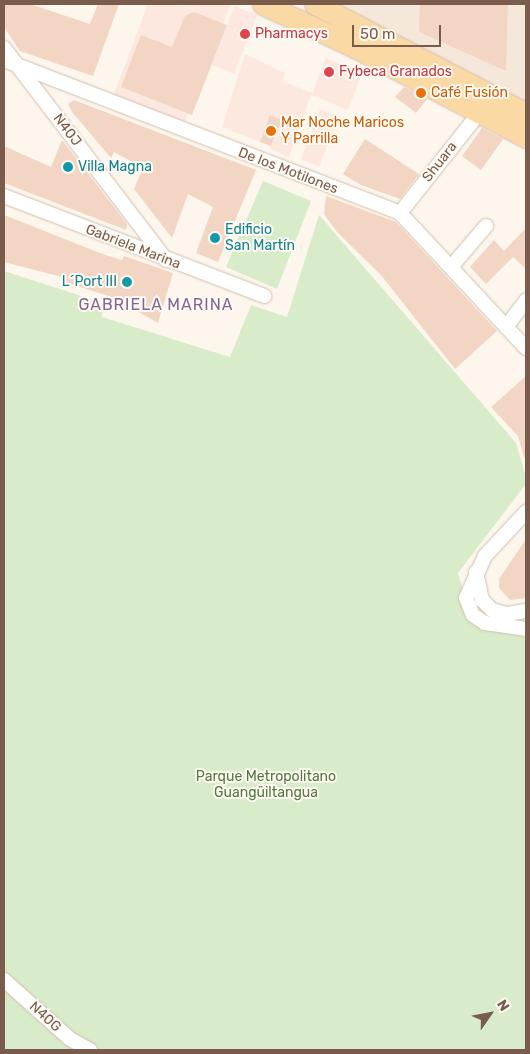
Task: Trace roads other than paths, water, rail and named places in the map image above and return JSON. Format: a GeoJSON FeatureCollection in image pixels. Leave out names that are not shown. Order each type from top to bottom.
{"type":"FeatureCollection","features":[{"type":"Feature","properties":{"kind":"main road"},"geometry":{"type":"LineString","coordinates":[[264,4],[526,137]]}},
{"type":"Feature","properties":{"kind":"main road"},"geometry":{"type":"LineString","coordinates":[[315,4],[526,114]]}},
{"type":"Feature","properties":{"kind":"street","name":"N40J"},"geometry":{"type":"LineString","coordinates":[[4,48],[167,261]]}},
{"type":"Feature","properties":{"kind":"street","name":"De los Motilones"},"geometry":{"type":"LineString","coordinates":[[4,60],[400,214],[526,348]]}},
{"type":"Feature","properties":{"kind":"street","name":"Shuara"},"geometry":{"type":"LineString","coordinates":[[400,214],[480,112]]}},
{"type":"Feature","properties":{"kind":"street","name":"Gabriela Marina"},"geometry":{"type":"LineString","coordinates":[[4,196],[167,261],[264,296]]}},
{"type":"Feature","properties":{"kind":"street"},"geometry":{"type":"LineString","coordinates":[[451,267],[486,226]]}},
{"type":"Feature","properties":{"kind":"street"},"geometry":{"type":"LineString","coordinates":[[506,326],[526,300]]}},
{"type":"Feature","properties":{"kind":"street"},"geometry":{"type":"LineString","coordinates":[[526,512],[476,571],[466,598],[473,615],[500,628],[526,629]]}},
{"type":"Feature","properties":{"kind":"street"},"geometry":{"type":"LineString","coordinates":[[476,571],[482,600],[492,610],[507,614],[526,612]]}},
{"type":"Feature","properties":{"kind":"street","name":"N40G"},"geometry":{"type":"LineString","coordinates":[[4,980],[70,1039],[90,1050]]}},
{"type":"Feature","properties":{"kind":"place","name":"Pharmacys"},"geometry":{"type":"Point","coordinates":[245,34]}},
{"type":"Feature","properties":{"kind":"place","name":"Fybeca Granados"},"geometry":{"type":"Point","coordinates":[329,72]}},
{"type":"Feature","properties":{"kind":"place","name":"Café Fusión"},"geometry":{"type":"Point","coordinates":[421,93]}},
{"type":"Feature","properties":{"kind":"place","name":"Mar Noche Maricos Y Parrilla"},"geometry":{"type":"Point","coordinates":[271,131]}},
{"type":"Feature","properties":{"kind":"place","name":"Villa Magna"},"geometry":{"type":"Point","coordinates":[68,167]}},
{"type":"Feature","properties":{"kind":"place","name":"Edificio San Martín"},"geometry":{"type":"Point","coordinates":[215,238]}},
{"type":"Feature","properties":{"kind":"place","name":"L´Port III"},"geometry":{"type":"Point","coordinates":[127,282]}},
{"type":"Feature","properties":{"kind":"district","name":"GABRIELA MARINA"},"geometry":{"type":"Point","coordinates":[156,305]}},
{"type":"Feature","properties":{"kind":"park label","name":"Parque Metropolitano Guangüiltangua"},"geometry":{"type":"Point","coordinates":[266,786]}}]}
